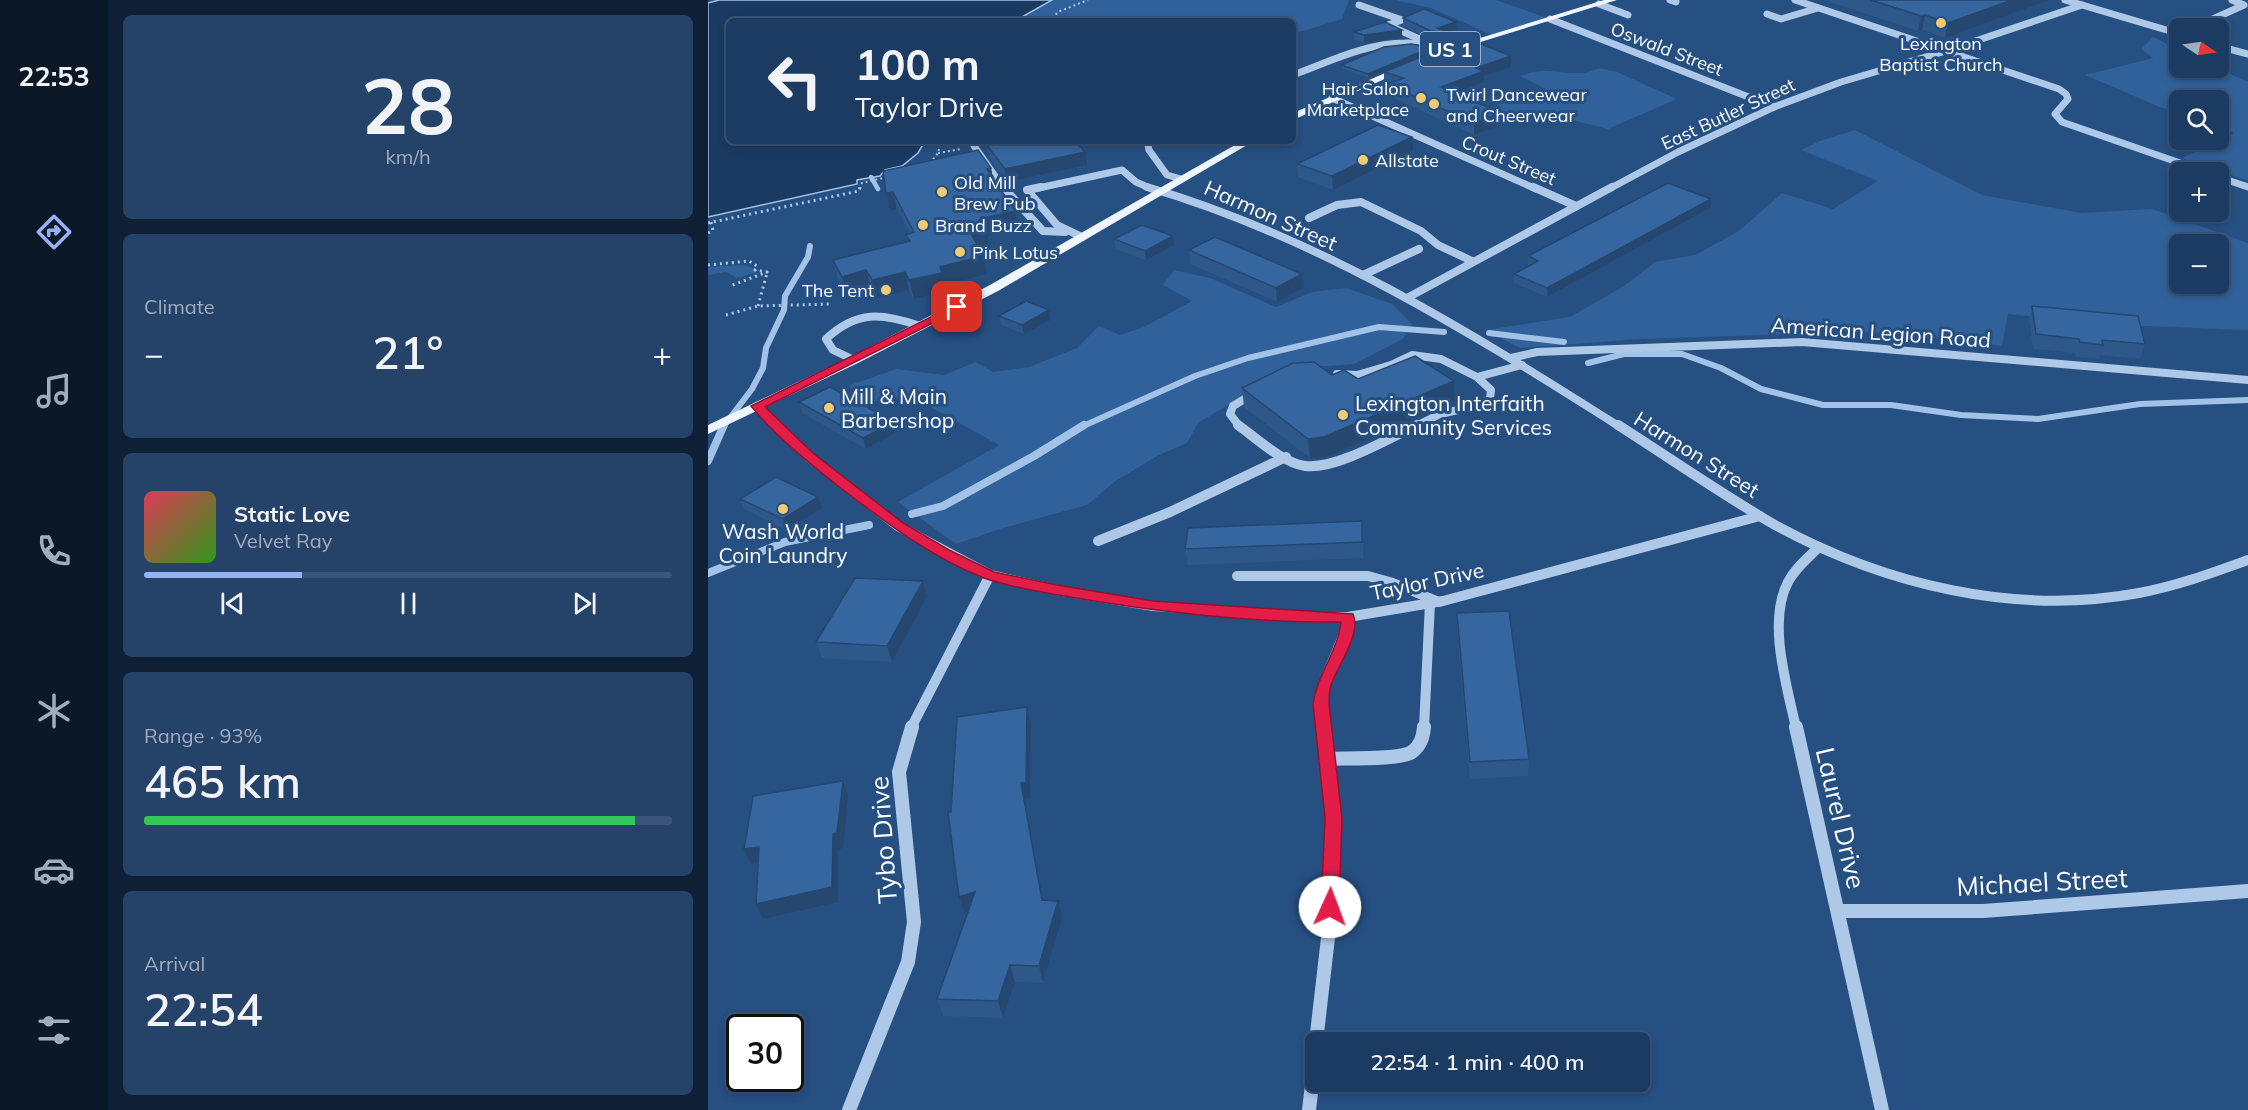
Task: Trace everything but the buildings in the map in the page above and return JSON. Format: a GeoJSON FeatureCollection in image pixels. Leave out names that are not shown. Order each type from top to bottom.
{"type":"FeatureCollection","features":[{"type":"Feature","properties":{"kind":"main road","name":"US 1"},"geometry":{"type":"LineString","coordinates":[[1430,57],[1451,48],[1613,0]]}},
{"type":"Feature","properties":{"kind":"main road","name":"US 1"},"geometry":{"type":"LineString","coordinates":[[1296,116],[1408,67]]}},
{"type":"Feature","properties":{"kind":"main road"},"geometry":{"type":"LineString","coordinates":[[710,427],[854,360],[920,326],[1082,237],[1244,144]]}},
{"type":"Feature","properties":{"kind":"street"},"geometry":{"type":"LineString","coordinates":[[1795,0],[2058,89],[2066,94],[2068,99],[2055,114],[2062,122],[2177,162]]}},
{"type":"Feature","properties":{"kind":"street"},"geometry":{"type":"LineString","coordinates":[[2065,0],[2169,31]]}},
{"type":"Feature","properties":{"kind":"street"},"geometry":{"type":"LineString","coordinates":[[2214,18],[2244,4],[2232,0]]}},
{"type":"Feature","properties":{"kind":"street"},"geometry":{"type":"LineString","coordinates":[[1599,4],[1628,15]]}},
{"type":"Feature","properties":{"kind":"street"},"geometry":{"type":"LineString","coordinates":[[1359,5],[1402,20],[1388,25],[1419,38],[1428,45]]}},
{"type":"Feature","properties":{"kind":"street","name":"East Butler Street"},"geometry":{"type":"LineString","coordinates":[[1407,298],[1678,152],[1774,107],[1841,82],[1946,51],[2082,5]]}},
{"type":"Feature","properties":{"kind":"street"},"geometry":{"type":"LineString","coordinates":[[1767,14],[1781,19],[1818,8]]}},
{"type":"Feature","properties":{"kind":"street","name":"Oswald Street"},"geometry":{"type":"LineString","coordinates":[[1550,19],[1774,107]]}},
{"type":"Feature","properties":{"kind":"street"},"geometry":{"type":"LineString","coordinates":[[1296,74],[1395,43],[1451,48]]}},
{"type":"Feature","properties":{"kind":"street"},"geometry":{"type":"LineString","coordinates":[[2229,49],[2248,54]]}},
{"type":"Feature","properties":{"kind":"street","name":"Crout Street"},"geometry":{"type":"LineString","coordinates":[[1332,98],[1576,206]]}},
{"type":"Feature","properties":{"kind":"street"},"geometry":{"type":"LineString","coordinates":[[974,144],[1002,186],[1043,231],[1065,232],[1082,237]]}},
{"type":"Feature","properties":{"kind":"street"},"geometry":{"type":"LineString","coordinates":[[1148,144],[1149,150],[1167,175],[1181,179]]}},
{"type":"Feature","properties":{"kind":"street","name":"Harmon Street"},"geometry":{"type":"LineString","coordinates":[[1065,232],[1045,213],[1027,190],[1122,170],[1136,183],[1223,212],[1363,275],[1407,298],[1511,358],[1760,516],[1819,547],[1902,579],[1935,588],[2012,601],[2061,602],[2133,596],[2183,583],[2248,560]]}},
{"type":"Feature","properties":{"kind":"street"},"geometry":{"type":"LineString","coordinates":[[2229,181],[2248,187]]}},
{"type":"Feature","properties":{"kind":"street"},"geometry":{"type":"LineString","coordinates":[[1309,218],[1337,205],[1361,202],[1420,231],[1438,245],[1472,261]]}},
{"type":"Feature","properties":{"kind":"street"},"geometry":{"type":"LineString","coordinates":[[1363,275],[1419,249]]}},
{"type":"Feature","properties":{"kind":"street"},"geometry":{"type":"LineString","coordinates":[[854,360],[833,351],[828,346],[826,339],[835,329],[868,316],[890,315],[920,326]]}},
{"type":"Feature","properties":{"kind":"street","name":"American Legion Road"},"geometry":{"type":"LineString","coordinates":[[1511,358],[1538,352],[1802,342],[2248,380]]}},
{"type":"Feature","properties":{"kind":"street"},"geometry":{"type":"LineString","coordinates":[[1266,387],[1233,406],[1230,414],[1238,425],[1286,457],[1305,466],[1342,461],[1440,414],[1476,406],[1490,399],[1491,390],[1477,377],[1441,359],[1412,355],[1391,365],[1357,375],[1326,374]]}},
{"type":"Feature","properties":{"kind":"street"},"geometry":{"type":"LineString","coordinates":[[1477,377],[1522,365]]}},
{"type":"Feature","properties":{"kind":"street","name":"Taylor Drive"},"geometry":{"type":"LineString","coordinates":[[757,406],[809,457],[898,526],[945,553],[990,575],[1057,590],[1153,606],[1312,617],[1348,617],[1435,603],[1760,516]]}},
{"type":"Feature","properties":{"kind":"street"},"geometry":{"type":"LineString","coordinates":[[1098,541],[1205,497],[1286,457]]}},
{"type":"Feature","properties":{"kind":"street","name":"Laurel Drive"},"geometry":{"type":"LineString","coordinates":[[1819,547],[1787,583],[1782,596],[1780,620],[1788,691],[1881,1110]]}},
{"type":"Feature","properties":{"kind":"street","name":"Tybo Drive"},"geometry":{"type":"LineString","coordinates":[[849,1110],[908,962],[914,922],[899,772],[911,728],[990,575]]}},
{"type":"Feature","properties":{"kind":"street"},"geometry":{"type":"LineString","coordinates":[[1237,576],[1368,576],[1393,583],[1435,603],[1423,739],[1412,752],[1399,756],[1327,759]]}},
{"type":"Feature","properties":{"kind":"street"},"geometry":{"type":"LineString","coordinates":[[1317,1032],[1330,918],[1334,818],[1321,704],[1323,687],[1347,635],[1348,617]]}},
{"type":"Feature","properties":{"kind":"street","name":"Michael Street"},"geometry":{"type":"LineString","coordinates":[[1838,911],[1983,911],[2248,891]]}},
{"type":"Feature","properties":{"kind":"street"},"geometry":{"type":"LineString","coordinates":[[1309,1110],[1311,1092]]}},
{"type":"Feature","properties":{"kind":"path"},"geometry":{"type":"LineString","coordinates":[[1052,18],[1060,11],[1088,0]]}},
{"type":"Feature","properties":{"kind":"path"},"geometry":{"type":"LineString","coordinates":[[928,165],[938,153],[940,144]]}},
{"type":"Feature","properties":{"kind":"path"},"geometry":{"type":"LineString","coordinates":[[938,153],[974,144]]}},
{"type":"Feature","properties":{"kind":"path"},"geometry":{"type":"LineString","coordinates":[[708,232],[713,230],[709,223],[851,193],[862,188],[862,183],[897,174]]}},
{"type":"Feature","properties":{"kind":"path"},"geometry":{"type":"LineString","coordinates":[[708,266],[749,261],[755,262],[757,266],[755,270],[767,272]]}},
{"type":"Feature","properties":{"kind":"path"},"geometry":{"type":"LineString","coordinates":[[730,286],[767,272]]}},
{"type":"Feature","properties":{"kind":"path"},"geometry":{"type":"LineString","coordinates":[[758,306],[758,297],[766,281],[767,272]]}},
{"type":"Feature","properties":{"kind":"path"},"geometry":{"type":"LineString","coordinates":[[726,315],[758,306],[831,304]]}},
{"type":"Feature","properties":{"kind":"shaded area"},"geometry":{"type":"Polygon","coordinates":[[[719,0],[1052,0],[1020,18],[726,18],[726,144],[923,144],[918,153],[902,166],[885,170],[880,176],[857,180],[857,184],[708,217],[708,3],[719,0]]]}},
{"type":"Feature","properties":{"kind":"shaded area"},"geometry":{"type":"Polygon","coordinates":[[[1052,0],[1349,0],[1342,19],[1296,33],[1296,18],[1020,18],[1052,0]]]}},
{"type":"Feature","properties":{"kind":"shaded area"},"geometry":{"type":"Polygon","coordinates":[[[1395,0],[1496,0],[1550,19],[1494,36],[1431,8],[1395,0]]]}},
{"type":"Feature","properties":{"kind":"shaded area"},"geometry":{"type":"Polygon","coordinates":[[[2153,37],[2169,45],[2169,78],[2229,78],[2229,73],[2248,82],[2248,181],[2229,174],[2229,162],[2193,162],[2182,158],[2199,150],[2229,150],[2229,135],[2234,133],[2229,130],[2229,90],[2169,90],[2169,109],[2085,75],[2153,58],[2141,49],[2153,37]]]}},
{"type":"Feature","properties":{"kind":"shaded area"},"geometry":{"type":"Polygon","coordinates":[[[1599,68],[1617,72],[1677,99],[1608,129],[1552,115],[1511,125],[1480,111],[1546,89],[1520,76],[1528,73],[1543,71],[1583,73],[1599,68]]]}},
{"type":"Feature","properties":{"kind":"shaded area"},"geometry":{"type":"Polygon","coordinates":[[[1855,130],[1982,195],[2081,213],[2152,209],[2169,215],[2169,222],[2189,222],[2223,234],[2169,234],[2169,294],[2229,294],[2229,236],[2248,243],[2248,330],[2119,325],[2008,314],[2002,346],[1934,337],[1859,332],[1639,339],[1520,348],[1485,330],[1570,317],[1624,286],[1655,262],[1695,255],[1739,231],[1782,193],[1833,209],[1878,181],[1801,150],[1820,141],[1855,130]]]}},
{"type":"Feature","properties":{"kind":"shaded area"},"geometry":{"type":"Polygon","coordinates":[[[743,265],[761,271],[736,278],[726,272],[708,275],[708,267],[743,265]]]}},
{"type":"Feature","properties":{"kind":"shaded area"},"geometry":{"type":"Polygon","coordinates":[[[1174,270],[1210,278],[1276,307],[1312,292],[1346,288],[1392,304],[1412,324],[1403,339],[1354,364],[1289,369],[1198,423],[1187,443],[1159,455],[1114,482],[1087,505],[1003,528],[956,544],[898,502],[999,445],[909,395],[875,401],[848,386],[896,369],[944,375],[976,362],[993,372],[1029,367],[1077,348],[1099,326],[1120,335],[1144,327],[1192,301],[1163,285],[1174,270]]]}},
{"type":"Feature","properties":{"kind":"waterway"},"geometry":{"type":"LineString","coordinates":[[871,177],[878,189]]}},
{"type":"Feature","properties":{"kind":"waterway"},"geometry":{"type":"LineString","coordinates":[[723,427],[752,389],[763,368],[766,348],[784,310],[785,296],[808,257],[810,246]]}},
{"type":"Feature","properties":{"kind":"waterway"},"geometry":{"type":"LineString","coordinates":[[1081,427],[1195,376],[1248,358],[1379,327],[1444,332]]}},
{"type":"Feature","properties":{"kind":"waterway"},"geometry":{"type":"LineString","coordinates":[[1489,333],[1564,342]]}},
{"type":"Feature","properties":{"kind":"waterway"},"geometry":{"type":"LineString","coordinates":[[1588,363],[1624,354],[1682,354],[1721,368],[1761,389],[1823,405],[1891,405],[1961,415],[2038,419],[2140,404],[2248,400]]}},
{"type":"Feature","properties":{"kind":"waterway"},"geometry":{"type":"LineString","coordinates":[[912,514],[943,506],[1034,456],[1084,425]]}},
{"type":"Feature","properties":{"kind":"waterway"},"geometry":{"type":"LineString","coordinates":[[708,461],[723,427]]}},
{"type":"Feature","properties":{"kind":"waterway"},"geometry":{"type":"LineString","coordinates":[[708,573],[785,542],[869,525]]}},
{"type":"Feature","properties":{"kind":"place","name":"Lexington Baptist Church"},"geometry":{"type":"Point","coordinates":[1941,23]}},
{"type":"Feature","properties":{"kind":"place","name":"Hair Salon Marketplace"},"geometry":{"type":"Point","coordinates":[1421,98]}},
{"type":"Feature","properties":{"kind":"place","name":"Twirl Dancewear and Cheerwear"},"geometry":{"type":"Point","coordinates":[1434,104]}},
{"type":"Feature","properties":{"kind":"place","name":"Allstate"},"geometry":{"type":"Point","coordinates":[1363,160]}},
{"type":"Feature","properties":{"kind":"place","name":"Old Mill Brew Pub"},"geometry":{"type":"Point","coordinates":[942,192]}},
{"type":"Feature","properties":{"kind":"place","name":"Brand Buzz"},"geometry":{"type":"Point","coordinates":[923,225]}},
{"type":"Feature","properties":{"kind":"place","name":"Pink Lotus"},"geometry":{"type":"Point","coordinates":[960,252]}},
{"type":"Feature","properties":{"kind":"place","name":"The Tent"},"geometry":{"type":"Point","coordinates":[886,290]}},
{"type":"Feature","properties":{"kind":"place","name":"Mill & Main Barbershop"},"geometry":{"type":"Point","coordinates":[829,408]}},
{"type":"Feature","properties":{"kind":"place","name":"Lexington Interfaith Community Services"},"geometry":{"type":"Point","coordinates":[1343,415]}},
{"type":"Feature","properties":{"kind":"place","name":"Wash World Coin Laundry"},"geometry":{"type":"Point","coordinates":[783,509]}},
{"type":"Feature","properties":{"kind":"route"},"geometry":{"type":"LineString","coordinates":[[957,307],[854,360],[757,406],[772,418],[809,457],[898,526],[990,575],[1057,590],[1153,606],[1312,617],[1348,617],[1347,635],[1336,654],[1323,687],[1321,704],[1334,818],[1330,907]]}}]}
